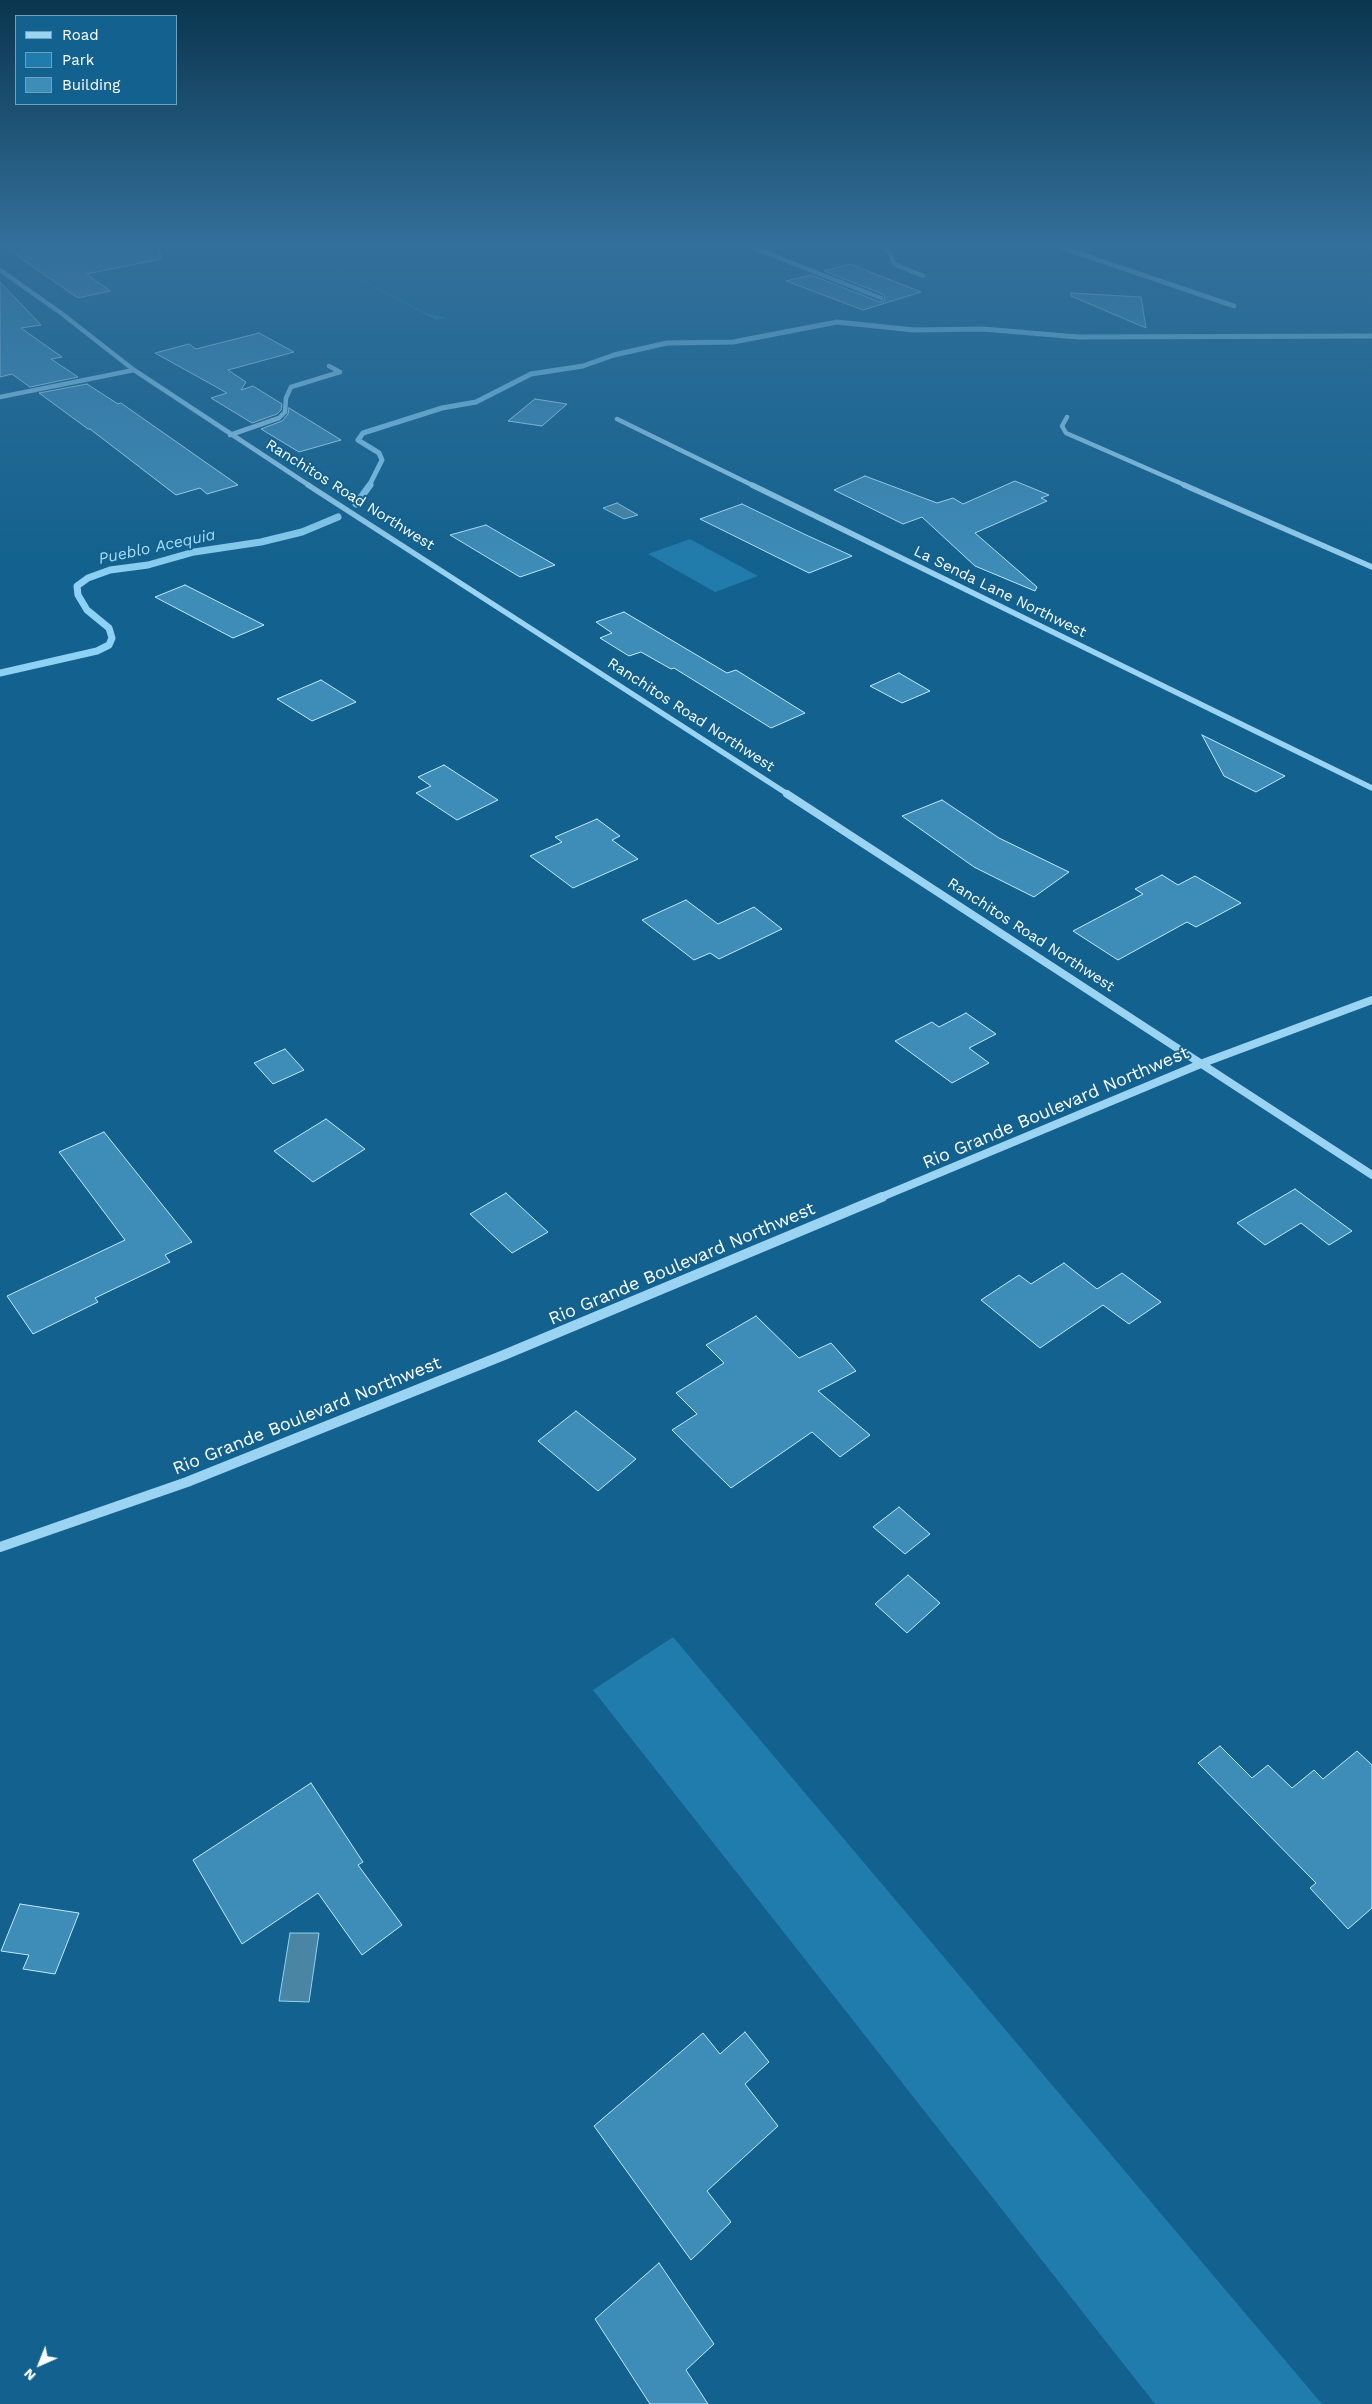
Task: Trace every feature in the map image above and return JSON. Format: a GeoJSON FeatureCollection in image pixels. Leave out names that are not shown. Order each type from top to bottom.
{"type":"FeatureCollection","features":[{"type":"Feature","properties":{"kind":"street","name":"Ranchitos Road Northwest"},"geometry":{"type":"LineString","coordinates":[[121,360],[230,435],[463,583],[1372,1175]]}},
{"type":"Feature","properties":{"kind":"street"},"geometry":{"type":"LineString","coordinates":[[230,435],[279,418],[285,412],[286,398],[291,387],[340,372],[329,366]]}},
{"type":"Feature","properties":{"kind":"street"},"geometry":{"type":"LineString","coordinates":[[0,397],[134,370]]}},
{"type":"Feature","properties":{"kind":"street"},"geometry":{"type":"LineString","coordinates":[[1066,417],[1062,426],[1066,433],[1372,567]]}},
{"type":"Feature","properties":{"kind":"street","name":"La Senda Lane Northwest"},"geometry":{"type":"LineString","coordinates":[[617,419],[1372,788]]}},
{"type":"Feature","properties":{"kind":"street","name":"Rio Grande Boulevard Northwest"},"geometry":{"type":"LineString","coordinates":[[0,1547],[186,1482],[504,1355],[1203,1064],[1372,1000]]}},
{"type":"Feature","properties":{"kind":"green space"},"geometry":{"type":"Polygon","coordinates":[[[690,539],[758,576],[715,592],[648,554],[690,539]]]}},
{"type":"Feature","properties":{"kind":"green space"},"geometry":{"type":"Polygon","coordinates":[[[673,1637],[1322,2404],[1155,2404],[593,1690],[673,1637]]]}},
{"type":"Feature","properties":{"kind":"shaded area"},"geometry":{"type":"Polygon","coordinates":[[[617,503],[638,515],[624,519],[603,508],[617,503]]]}},
{"type":"Feature","properties":{"kind":"shaded area"},"geometry":{"type":"Polygon","coordinates":[[[290,1933],[319,1933],[309,2002],[279,2001],[290,1933]]]}},
{"type":"Feature","properties":{"kind":"building"},"geometry":{"type":"Polygon","coordinates":[[[0,360],[53,360],[78,377],[30,387],[12,374],[0,377],[0,360]]]}},
{"type":"Feature","properties":{"kind":"building"},"geometry":{"type":"Polygon","coordinates":[[[168,360],[264,360],[228,370],[246,382],[241,390],[253,386],[282,404],[281,410],[277,414],[252,423],[211,398],[227,393],[168,360]]]}},
{"type":"Feature","properties":{"kind":"building"},"geometry":{"type":"Polygon","coordinates":[[[87,384],[118,404],[121,403],[238,485],[207,494],[200,488],[176,495],[90,429],[39,393],[87,384]]]}},
{"type":"Feature","properties":{"kind":"building"},"geometry":{"type":"Polygon","coordinates":[[[535,399],[567,404],[542,426],[508,421],[535,399]]]}},
{"type":"Feature","properties":{"kind":"building"},"geometry":{"type":"Polygon","coordinates":[[[289,408],[341,440],[299,452],[261,429],[282,421],[288,414],[289,408]]]}},
{"type":"Feature","properties":{"kind":"building"},"geometry":{"type":"Polygon","coordinates":[[[865,476],[937,503],[953,498],[963,504],[1015,481],[1049,495],[1041,498],[1047,501],[975,533],[1037,587],[1035,591],[975,566],[922,517],[903,524],[834,490],[865,476]]]}},
{"type":"Feature","properties":{"kind":"building"},"geometry":{"type":"Polygon","coordinates":[[[742,504],[852,556],[809,573],[700,519],[742,504]]]}},
{"type":"Feature","properties":{"kind":"building"},"geometry":{"type":"Polygon","coordinates":[[[486,525],[555,565],[520,577],[450,535],[486,525]]]}},
{"type":"Feature","properties":{"kind":"building"},"geometry":{"type":"Polygon","coordinates":[[[185,585],[264,625],[233,638],[155,597],[185,585]]]}},
{"type":"Feature","properties":{"kind":"building"},"geometry":{"type":"Polygon","coordinates":[[[624,612],[727,673],[736,670],[805,713],[771,728],[674,668],[671,669],[641,652],[629,656],[600,638],[612,633],[596,622],[624,612]]]}},
{"type":"Feature","properties":{"kind":"building"},"geometry":{"type":"Polygon","coordinates":[[[899,673],[930,691],[902,703],[870,686],[899,673]]]}},
{"type":"Feature","properties":{"kind":"building"},"geometry":{"type":"Polygon","coordinates":[[[321,680],[356,702],[312,721],[277,699],[321,680]]]}},
{"type":"Feature","properties":{"kind":"building"},"geometry":{"type":"Polygon","coordinates":[[[1202,735],[1285,776],[1256,792],[1224,776],[1202,735]]]}},
{"type":"Feature","properties":{"kind":"building"},"geometry":{"type":"Polygon","coordinates":[[[444,765],[498,800],[457,820],[416,793],[431,786],[418,777],[444,765]]]}},
{"type":"Feature","properties":{"kind":"building"},"geometry":{"type":"Polygon","coordinates":[[[942,800],[999,838],[1069,872],[1034,897],[974,867],[902,816],[942,800]]]}},
{"type":"Feature","properties":{"kind":"building"},"geometry":{"type":"Polygon","coordinates":[[[597,819],[620,836],[612,840],[638,859],[573,888],[530,856],[562,842],[555,837],[597,819]]]}},
{"type":"Feature","properties":{"kind":"building"},"geometry":{"type":"Polygon","coordinates":[[[1162,875],[1178,885],[1195,876],[1241,903],[1196,927],[1187,922],[1118,960],[1073,931],[1143,894],[1135,889],[1162,875]]]}},
{"type":"Feature","properties":{"kind":"building"},"geometry":{"type":"Polygon","coordinates":[[[686,900],[718,924],[754,907],[782,929],[719,959],[710,953],[694,960],[642,920],[686,900]]]}},
{"type":"Feature","properties":{"kind":"building"},"geometry":{"type":"Polygon","coordinates":[[[966,1013],[996,1034],[969,1048],[989,1063],[952,1083],[895,1041],[932,1022],[939,1027],[966,1013]]]}},
{"type":"Feature","properties":{"kind":"building"},"geometry":{"type":"Polygon","coordinates":[[[285,1049],[304,1070],[273,1084],[254,1063],[285,1049]]]}},
{"type":"Feature","properties":{"kind":"building"},"geometry":{"type":"Polygon","coordinates":[[[326,1119],[365,1149],[313,1182],[274,1151],[326,1119]]]}},
{"type":"Feature","properties":{"kind":"building"},"geometry":{"type":"Polygon","coordinates":[[[104,1132],[192,1242],[165,1255],[170,1262],[95,1298],[98,1302],[33,1334],[7,1296],[125,1240],[59,1152],[104,1132]]]}},
{"type":"Feature","properties":{"kind":"building"},"geometry":{"type":"Polygon","coordinates":[[[1295,1189],[1352,1231],[1329,1245],[1301,1223],[1265,1245],[1237,1223],[1295,1189]]]}},
{"type":"Feature","properties":{"kind":"building"},"geometry":{"type":"Polygon","coordinates":[[[506,1193],[548,1232],[512,1253],[470,1214],[506,1193]]]}},
{"type":"Feature","properties":{"kind":"building"},"geometry":{"type":"Polygon","coordinates":[[[1064,1263],[1097,1289],[1122,1273],[1161,1302],[1129,1324],[1103,1305],[1040,1348],[981,1300],[1019,1275],[1031,1284],[1064,1263]]]}},
{"type":"Feature","properties":{"kind":"building"},"geometry":{"type":"Polygon","coordinates":[[[756,1316],[799,1358],[831,1343],[856,1371],[818,1391],[870,1435],[840,1457],[812,1432],[731,1488],[672,1430],[697,1414],[676,1393],[724,1363],[706,1345],[756,1316]]]}},
{"type":"Feature","properties":{"kind":"building"},"geometry":{"type":"Polygon","coordinates":[[[576,1411],[636,1459],[598,1491],[538,1441],[576,1411]]]}},
{"type":"Feature","properties":{"kind":"building"},"geometry":{"type":"Polygon","coordinates":[[[899,1507],[930,1534],[905,1554],[873,1527],[899,1507]]]}},
{"type":"Feature","properties":{"kind":"building"},"geometry":{"type":"Polygon","coordinates":[[[908,1575],[940,1603],[907,1633],[875,1604],[908,1575]]]}},
{"type":"Feature","properties":{"kind":"building"},"geometry":{"type":"Polygon","coordinates":[[[1220,1746],[1252,1778],[1268,1765],[1292,1788],[1314,1770],[1323,1779],[1357,1751],[1372,1765],[1372,1908],[1348,1929],[1310,1888],[1316,1883],[1198,1763],[1220,1746]]]}},
{"type":"Feature","properties":{"kind":"building"},"geometry":{"type":"Polygon","coordinates":[[[311,1783],[363,1862],[358,1865],[402,1925],[362,1955],[318,1893],[242,1944],[193,1860],[311,1783]]]}},
{"type":"Feature","properties":{"kind":"building"},"geometry":{"type":"Polygon","coordinates":[[[20,1904],[79,1913],[55,1974],[23,1969],[29,1955],[1,1951],[20,1904]]]}},
{"type":"Feature","properties":{"kind":"building"},"geometry":{"type":"Polygon","coordinates":[[[745,2032],[769,2062],[745,2084],[778,2126],[707,2191],[731,2222],[691,2260],[594,2126],[703,2033],[720,2054],[745,2032]]]}},
{"type":"Feature","properties":{"kind":"building"},"geometry":{"type":"Polygon","coordinates":[[[659,2263],[714,2344],[686,2370],[708,2404],[650,2404],[595,2319],[659,2263]]]}},
{"type":"Feature","properties":{"kind":"waterway","name":"Pueblo Acequia"},"geometry":{"type":"LineString","coordinates":[[369,486],[382,460],[379,453],[358,440],[363,433],[442,408],[476,402],[531,374],[583,366],[599,360]]}},
{"type":"Feature","properties":{"kind":"waterway","name":"Pueblo Acequia"},"geometry":{"type":"LineString","coordinates":[[356,504],[370,485]]}},
{"type":"Feature","properties":{"kind":"waterway","name":"Pueblo Acequia"},"geometry":{"type":"LineString","coordinates":[[0,673],[97,651],[109,645],[112,638],[109,628],[87,610],[78,595],[77,586],[88,578],[110,570],[148,565],[194,552],[261,542],[302,532],[338,517]]}}]}
